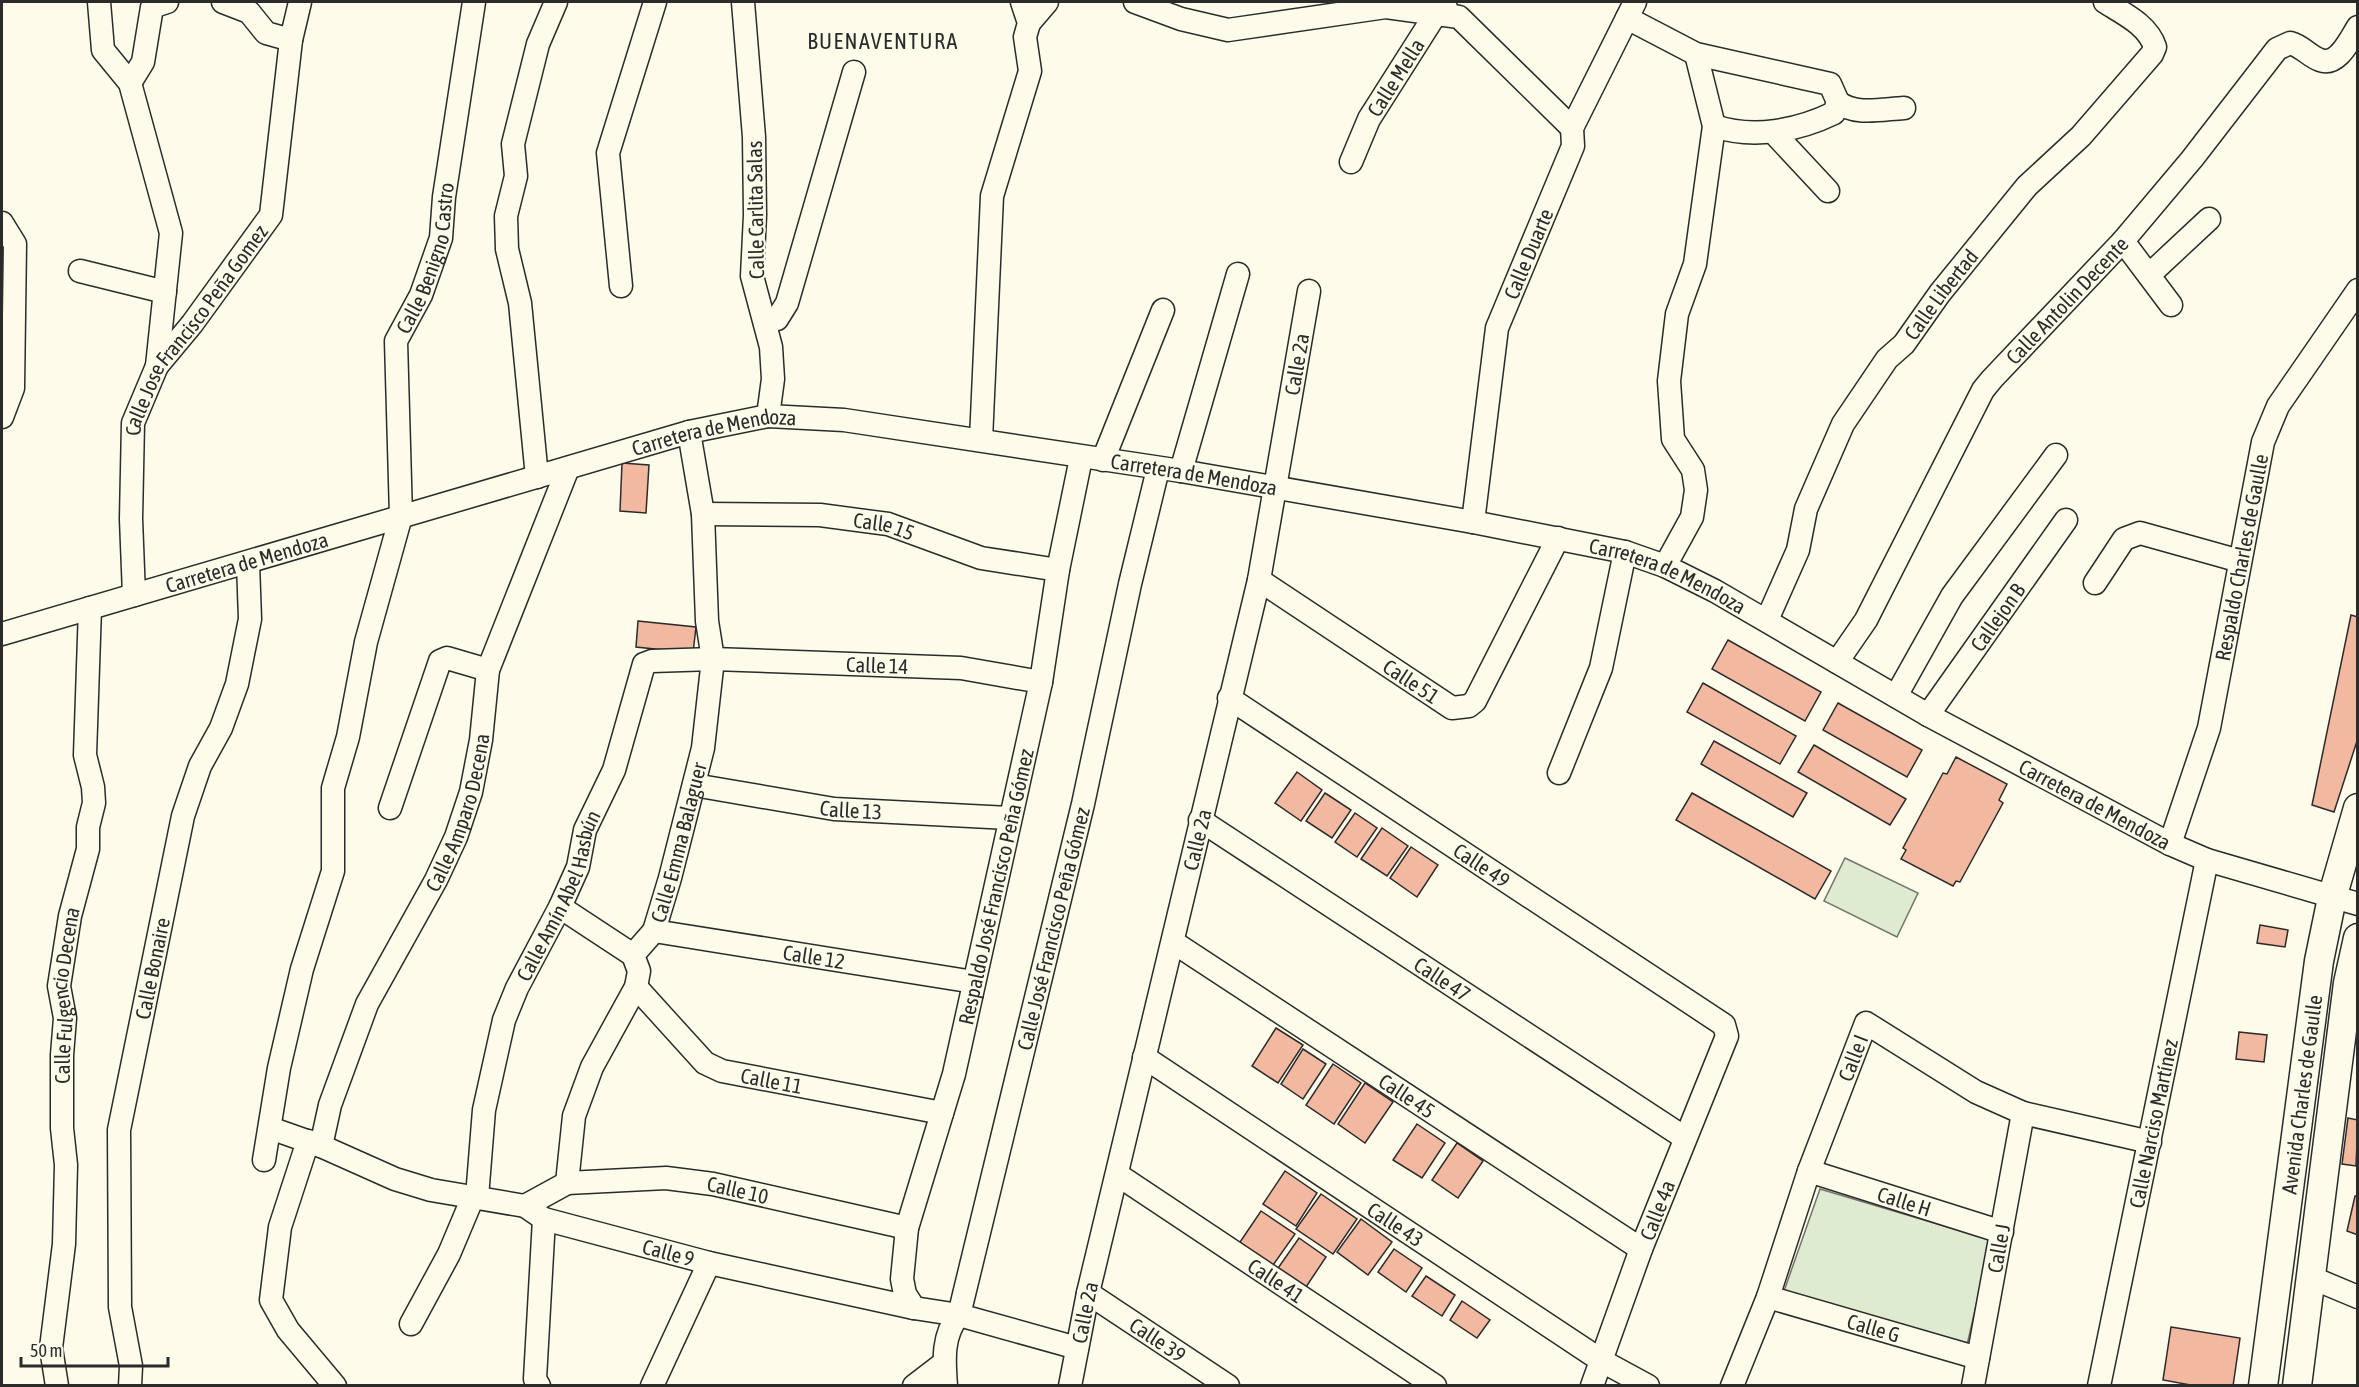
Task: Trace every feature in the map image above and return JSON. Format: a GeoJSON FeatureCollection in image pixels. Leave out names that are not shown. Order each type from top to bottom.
{"type":"FeatureCollection","features":[{"type":"Feature","properties":{"kind":"main road","name":"Avenida Charles de Gaulle"},"geometry":{"type":"LineString","coordinates":[[2263,1386],[2319,961],[2345,901],[2358,808]]}},
{"type":"Feature","properties":{"kind":"main road","name":"Avenida Charles de Gaulle"},"geometry":{"type":"LineString","coordinates":[[2297,1386],[2310,1277],[2358,938]]}},
{"type":"Feature","properties":{"kind":"street"},"geometry":{"type":"LineString","coordinates":[[99,2],[103,50],[130,83],[171,233],[157,366]]}},
{"type":"Feature","properties":{"kind":"street"},"geometry":{"type":"LineString","coordinates":[[130,83],[143,62],[152,7],[167,2]]}},
{"type":"Feature","properties":{"kind":"street"},"geometry":{"type":"LineString","coordinates":[[223,2],[249,12],[266,33],[291,40]]}},
{"type":"Feature","properties":{"kind":"street","name":"Calle Jose Francisco Peña Gomez"},"geometry":{"type":"LineString","coordinates":[[134,595],[131,519],[133,423],[157,366],[192,324],[271,215],[291,40],[300,2]]}},
{"type":"Feature","properties":{"kind":"street","name":"Calle Benigno Castro"},"geometry":{"type":"LineString","coordinates":[[264,1160],[279,1068],[302,969],[333,871],[333,788],[348,738],[366,642],[401,516],[396,341],[421,295],[441,238],[444,197],[474,2]]}},
{"type":"Feature","properties":{"kind":"street"},"geometry":{"type":"LineString","coordinates":[[537,477],[520,303],[507,249],[506,216],[516,176],[513,144],[537,44],[556,2]]}},
{"type":"Feature","properties":{"kind":"street"},"geometry":{"type":"LineString","coordinates":[[621,286],[609,153],[655,2]]}},
{"type":"Feature","properties":{"kind":"street","name":"Calle Carlita Salas"},"geometry":{"type":"LineString","coordinates":[[743,2],[754,137],[755,215],[752,276],[765,321],[773,380],[768,416]]}},
{"type":"Feature","properties":{"kind":"street"},"geometry":{"type":"LineString","coordinates":[[1022,2],[1029,23]]}},
{"type":"Feature","properties":{"kind":"street"},"geometry":{"type":"LineString","coordinates":[[981,440],[992,196],[1030,71],[1025,37],[1029,23],[1047,2]]}},
{"type":"Feature","properties":{"kind":"street"},"geometry":{"type":"LineString","coordinates":[[1135,2],[1181,19],[1228,30],[1386,7],[1459,17],[1572,128]]}},
{"type":"Feature","properties":{"kind":"street","name":"Calle Mella"},"geometry":{"type":"LineString","coordinates":[[1351,162],[1369,119],[1435,15],[1454,2]]}},
{"type":"Feature","properties":{"kind":"street","name":"Calle Libertad"},"geometry":{"type":"LineString","coordinates":[[1767,620],[1798,550],[1806,509],[1843,424],[1887,359],[1904,344],[1940,293],[2027,186],[2081,136],[2152,54],[2155,47],[2151,36],[2130,8],[2105,2]]}},
{"type":"Feature","properties":{"kind":"street"},"geometry":{"type":"LineString","coordinates":[[1631,10],[1696,54],[1830,84],[1838,102],[1848,108],[1857,110],[1904,108]]}},
{"type":"Feature","properties":{"kind":"street","name":"Calle Duarte"},"geometry":{"type":"LineString","coordinates":[[1473,522],[1497,328],[1573,146],[1572,128],[1631,10]]}},
{"type":"Feature","properties":{"kind":"street","name":"Calle Antolin Decente"},"geometry":{"type":"LineString","coordinates":[[1837,662],[1866,620],[1983,390],[2123,241],[2192,159],[2277,49],[2290,43],[2301,46],[2319,60],[2328,61],[2339,56],[2358,27]]}},
{"type":"Feature","properties":{"kind":"street"},"geometry":{"type":"LineString","coordinates":[[1665,566],[1692,517],[1696,490],[1693,470],[1672,439],[1669,381],[1677,314],[1695,264],[1714,126],[1696,54]]}},
{"type":"Feature","properties":{"kind":"street"},"geometry":{"type":"LineString","coordinates":[[765,321],[777,319],[787,303],[854,72]]}},
{"type":"Feature","properties":{"kind":"street"},"geometry":{"type":"LineString","coordinates":[[1714,126],[1745,133],[1773,132],[1825,118],[1834,113],[1838,102]]}},
{"type":"Feature","properties":{"kind":"street"},"geometry":{"type":"LineString","coordinates":[[1773,132],[1828,190]]}},
{"type":"Feature","properties":{"kind":"street"},"geometry":{"type":"LineString","coordinates":[[2149,275],[2209,219]]}},
{"type":"Feature","properties":{"kind":"street"},"geometry":{"type":"LineString","coordinates":[[2,223],[15,244],[13,388],[2,417]]}},
{"type":"Feature","properties":{"kind":"street"},"geometry":{"type":"LineString","coordinates":[[2123,241],[2171,304]]}},
{"type":"Feature","properties":{"kind":"street"},"geometry":{"type":"LineString","coordinates":[[80,271],[165,292]]}},
{"type":"Feature","properties":{"kind":"street"},"geometry":{"type":"LineString","coordinates":[[1181,471],[1238,274]]}},
{"type":"Feature","properties":{"kind":"street","name":"Respaldo Charles de Gaulle"},"geometry":{"type":"LineString","coordinates":[[2170,844],[2209,728],[2263,442],[2278,406],[2358,290]]}},
{"type":"Feature","properties":{"kind":"street","name":"Calle 2a"},"geometry":{"type":"LineString","coordinates":[[1070,1386],[1088,1293],[1259,580],[1310,291]]}},
{"type":"Feature","properties":{"kind":"street","name":"Respaldo José Francisco Peña Gómez"},"geometry":{"type":"LineString","coordinates":[[914,1308],[905,1294],[902,1279],[907,1228],[954,1074],[1041,682],[1058,570],[1092,459],[1162,310]]}},
{"type":"Feature","properties":{"kind":"street","name":"Carretera de Mendoza"},"geometry":{"type":"LineString","coordinates":[[2,634],[248,564],[401,516],[689,432],[768,416],[844,420],[1181,471],[1473,522],[1625,552],[1665,566],[1767,620],[1928,715],[2170,844],[2207,860],[2345,901]]}},
{"type":"Feature","properties":{"kind":"street","name":"Calle Emma Balaguer"},"geometry":{"type":"LineString","coordinates":[[633,955],[654,931],[694,785],[703,747],[713,659],[706,621],[703,514],[689,432]]}},
{"type":"Feature","properties":{"kind":"street"},"geometry":{"type":"LineString","coordinates":[[1896,696],[1952,596],[2056,455]]}},
{"type":"Feature","properties":{"kind":"street","name":"Calle Amparo Decena"},"geometry":{"type":"LineString","coordinates":[[335,1386],[288,1330],[271,1300],[280,1227],[330,1105],[367,1004],[436,880],[456,837],[471,792],[481,740],[488,670],[568,468]]}},
{"type":"Feature","properties":{"kind":"street","name":"Calle José Francisco Peña Gómez"},"geometry":{"type":"LineString","coordinates":[[945,1374],[949,1334],[952,1324],[959,1315],[1083,804],[1130,584],[1158,469]]}},
{"type":"Feature","properties":{"kind":"street","name":"Calle 15"},"geometry":{"type":"LineString","coordinates":[[703,514],[820,515],[888,524],[981,558],[1058,570]]}},
{"type":"Feature","properties":{"kind":"street","name":"Callejon B"},"geometry":{"type":"LineString","coordinates":[[1928,715],[2066,520]]}},
{"type":"Feature","properties":{"kind":"street"},"geometry":{"type":"LineString","coordinates":[[2095,583],[2124,539],[2140,533],[2240,561]]}},
{"type":"Feature","properties":{"kind":"street","name":"Calle 51"},"geometry":{"type":"LineString","coordinates":[[1259,580],[1452,708],[1461,708],[1475,700],[1558,538]]}},
{"type":"Feature","properties":{"kind":"street"},"geometry":{"type":"LineString","coordinates":[[1559,773],[1601,668],[1625,552]]}},
{"type":"Feature","properties":{"kind":"street","name":"Calle Bonaire"},"geometry":{"type":"LineString","coordinates":[[130,1386],[131,1366],[120,1307],[119,1130],[183,816],[200,766],[221,728],[237,684],[250,618],[248,564]]}},
{"type":"Feature","properties":{"kind":"street","name":"Calle Fulgencio Decena"},"geometry":{"type":"LineString","coordinates":[[57,1386],[51,1348],[64,1244],[66,1165],[62,1128],[62,1055],[65,1018],[59,986],[70,916],[88,849],[88,827],[94,803],[85,755],[90,608]]}},
{"type":"Feature","properties":{"kind":"street"},"geometry":{"type":"LineString","coordinates":[[390,808],[440,661],[447,658],[488,670]]}},
{"type":"Feature","properties":{"kind":"street","name":"Calle 14"},"geometry":{"type":"LineString","coordinates":[[713,659],[961,668],[1041,682]]}},
{"type":"Feature","properties":{"kind":"street","name":"Calle Amín Abel Hasbún"},"geometry":{"type":"LineString","coordinates":[[411,1324],[449,1254],[475,1197],[484,1110],[494,1054],[517,988],[560,907],[578,867],[585,830],[614,770],[644,664],[713,659]]}},
{"type":"Feature","properties":{"kind":"street","name":"Calle 49"},"geometry":{"type":"LineString","coordinates":[[1229,698],[1724,1025],[1727,1036]]}},
{"type":"Feature","properties":{"kind":"street","name":"Calle 13"},"geometry":{"type":"LineString","coordinates":[[694,785],[834,809],[1009,818]]}},
{"type":"Feature","properties":{"kind":"street","name":"Calle 47"},"geometry":{"type":"LineString","coordinates":[[1200,820],[1685,1137]]}},
{"type":"Feature","properties":{"kind":"street","name":"Calle Narciso Martínez"},"geometry":{"type":"LineString","coordinates":[[2099,1386],[2207,860]]}},
{"type":"Feature","properties":{"kind":"street"},"geometry":{"type":"LineString","coordinates":[[525,1206],[567,1183],[574,1116],[581,1093],[605,1041],[636,987],[639,971],[633,955],[560,907]]}},
{"type":"Feature","properties":{"kind":"street","name":"Calle 12"},"geometry":{"type":"LineString","coordinates":[[654,931],[974,982]]}},
{"type":"Feature","properties":{"kind":"street","name":"Calle 45"},"geometry":{"type":"LineString","coordinates":[[1173,942],[1641,1249]]}},
{"type":"Feature","properties":{"kind":"street","name":"Calle 11"},"geometry":{"type":"LineString","coordinates":[[636,987],[705,1063],[722,1071],[942,1113]]}},
{"type":"Feature","properties":{"kind":"street","name":"Calle I"},"geometry":{"type":"LineString","coordinates":[[1732,1386],[1768,1297],[1809,1172],[1866,1023],[1976,1092],[2023,1113],[2150,1143]]}},
{"type":"Feature","properties":{"kind":"street","name":"Calle 4a"},"geometry":{"type":"LineString","coordinates":[[1592,1386],[1641,1249],[1727,1036]]}},
{"type":"Feature","properties":{"kind":"street","name":"Calle 43"},"geometry":{"type":"LineString","coordinates":[[1144,1057],[1602,1360],[1648,1386]]}},
{"type":"Feature","properties":{"kind":"street","name":"Calle J"},"geometry":{"type":"LineString","coordinates":[[1972,1386],[2023,1113]]}},
{"type":"Feature","properties":{"kind":"street","name":"Calle 9"},"geometry":{"type":"LineString","coordinates":[[270,1128],[314,1144],[395,1179],[431,1190],[525,1206],[544,1219],[708,1263],[914,1308],[959,1315],[1077,1348]]}},
{"type":"Feature","properties":{"kind":"street","name":"Calle H"},"geometry":{"type":"LineString","coordinates":[[1809,1172],[2002,1232]]}},
{"type":"Feature","properties":{"kind":"street","name":"Calle 41"},"geometry":{"type":"LineString","coordinates":[[1118,1175],[1435,1386]]}},
{"type":"Feature","properties":{"kind":"street","name":"Calle 10"},"geometry":{"type":"LineString","coordinates":[[567,1183],[666,1178],[713,1184],[907,1228]]}},
{"type":"Feature","properties":{"kind":"street"},"geometry":{"type":"LineString","coordinates":[[531,1383],[544,1219]]}},
{"type":"Feature","properties":{"kind":"street"},"geometry":{"type":"LineString","coordinates":[[652,1386],[708,1263]]}},
{"type":"Feature","properties":{"kind":"street"},"geometry":{"type":"LineString","coordinates":[[2310,1277],[2358,1297]]}},
{"type":"Feature","properties":{"kind":"street","name":"Calle 39"},"geometry":{"type":"LineString","coordinates":[[1088,1293],[1228,1386]]}},
{"type":"Feature","properties":{"kind":"street","name":"Calle G"},"geometry":{"type":"LineString","coordinates":[[1768,1297],[1978,1358]]}},
{"type":"Feature","properties":{"kind":"street"},"geometry":{"type":"LineString","coordinates":[[914,1386],[945,1374]]}},
{"type":"Feature","properties":{"kind":"green space"},"geometry":{"type":"Polygon","coordinates":[[[1845,858],[1918,893],[1897,937],[1824,901],[1845,858]]]}},
{"type":"Feature","properties":{"kind":"green space"},"geometry":{"type":"Polygon","coordinates":[[[1820,1189],[1991,1240],[1967,1345],[1784,1291],[1820,1189]]]}},
{"type":"Feature","properties":{"kind":"building"},"geometry":{"type":"Polygon","coordinates":[[[622,463],[649,465],[646,513],[620,511],[622,463]]]}},
{"type":"Feature","properties":{"kind":"building"},"geometry":{"type":"Polygon","coordinates":[[[2351,615],[2358,617],[2358,738],[2334,812],[2312,805],[2351,615]]]}},
{"type":"Feature","properties":{"kind":"building"},"geometry":{"type":"Polygon","coordinates":[[[638,621],[696,627],[693,653],[636,647],[638,621]]]}},
{"type":"Feature","properties":{"kind":"building"},"geometry":{"type":"Polygon","coordinates":[[[1728,640],[1821,692],[1805,721],[1712,669],[1728,640]]]}},
{"type":"Feature","properties":{"kind":"building"},"geometry":{"type":"Polygon","coordinates":[[[1703,683],[1796,736],[1780,764],[1687,712],[1703,683]]]}},
{"type":"Feature","properties":{"kind":"building"},"geometry":{"type":"Polygon","coordinates":[[[1838,703],[1922,750],[1907,777],[1823,730],[1838,703]]]}},
{"type":"Feature","properties":{"kind":"building"},"geometry":{"type":"Polygon","coordinates":[[[1714,741],[1807,793],[1793,817],[1701,764],[1714,741]]]}},
{"type":"Feature","properties":{"kind":"building"},"geometry":{"type":"Polygon","coordinates":[[[1814,745],[1906,799],[1890,825],[1798,772],[1814,745]]]}},
{"type":"Feature","properties":{"kind":"building"},"geometry":{"type":"Polygon","coordinates":[[[1956,757],[2007,784],[1999,800],[2003,803],[1960,882],[1956,881],[1953,886],[1901,859],[1906,850],[1903,848],[1943,773],[1947,774],[1956,757]]]}},
{"type":"Feature","properties":{"kind":"building"},"geometry":{"type":"Polygon","coordinates":[[[1297,772],[1322,790],[1301,821],[1275,803],[1297,772]]]}},
{"type":"Feature","properties":{"kind":"building"},"geometry":{"type":"Polygon","coordinates":[[[1325,793],[1351,810],[1332,838],[1306,821],[1325,793]]]}},
{"type":"Feature","properties":{"kind":"building"},"geometry":{"type":"Polygon","coordinates":[[[1692,793],[1831,871],[1815,899],[1676,820],[1692,793]]]}},
{"type":"Feature","properties":{"kind":"building"},"geometry":{"type":"Polygon","coordinates":[[[1355,813],[1377,828],[1357,857],[1335,842],[1355,813]]]}},
{"type":"Feature","properties":{"kind":"building"},"geometry":{"type":"Polygon","coordinates":[[[1382,828],[1408,846],[1387,876],[1361,859],[1382,828]]]}},
{"type":"Feature","properties":{"kind":"building"},"geometry":{"type":"Polygon","coordinates":[[[1411,847],[1438,865],[1417,897],[1390,878],[1411,847]]]}},
{"type":"Feature","properties":{"kind":"building"},"geometry":{"type":"Polygon","coordinates":[[[2260,925],[2288,930],[2285,947],[2257,943],[2260,925]]]}},
{"type":"Feature","properties":{"kind":"building"},"geometry":{"type":"Polygon","coordinates":[[[1276,1028],[1303,1045],[1278,1083],[1252,1066],[1276,1028]]]}},
{"type":"Feature","properties":{"kind":"building"},"geometry":{"type":"Polygon","coordinates":[[[2239,1032],[2267,1035],[2264,1062],[2236,1059],[2239,1032]]]}},
{"type":"Feature","properties":{"kind":"building"},"geometry":{"type":"Polygon","coordinates":[[[1303,1049],[1326,1064],[1303,1099],[1281,1084],[1303,1049]]]}},
{"type":"Feature","properties":{"kind":"building"},"geometry":{"type":"Polygon","coordinates":[[[1333,1064],[1361,1083],[1334,1124],[1306,1105],[1333,1064]]]}},
{"type":"Feature","properties":{"kind":"building"},"geometry":{"type":"Polygon","coordinates":[[[1365,1083],[1393,1102],[1365,1143],[1338,1124],[1365,1083]]]}},
{"type":"Feature","properties":{"kind":"building"},"geometry":{"type":"Polygon","coordinates":[[[2348,1118],[2358,1120],[2356,1166],[2342,1164],[2348,1118]]]}},
{"type":"Feature","properties":{"kind":"building"},"geometry":{"type":"Polygon","coordinates":[[[1417,1124],[1445,1143],[1422,1178],[1393,1160],[1417,1124]]]}},
{"type":"Feature","properties":{"kind":"building"},"geometry":{"type":"Polygon","coordinates":[[[1457,1143],[1483,1161],[1458,1198],[1432,1180],[1457,1143]]]}},
{"type":"Feature","properties":{"kind":"building"},"geometry":{"type":"Polygon","coordinates":[[[1285,1171],[1317,1193],[1296,1226],[1263,1204],[1285,1171]]]}},
{"type":"Feature","properties":{"kind":"building"},"geometry":{"type":"Polygon","coordinates":[[[1321,1194],[1357,1219],[1333,1254],[1296,1229],[1321,1194]]]}},
{"type":"Feature","properties":{"kind":"building"},"geometry":{"type":"Polygon","coordinates":[[[2355,1196],[2358,1196],[2358,1235],[2347,1231],[2355,1196]]]}},
{"type":"Feature","properties":{"kind":"building"},"geometry":{"type":"Polygon","coordinates":[[[1261,1211],[1295,1234],[1271,1268],[1238,1245],[1261,1211]]]}},
{"type":"Feature","properties":{"kind":"building"},"geometry":{"type":"Polygon","coordinates":[[[1361,1219],[1392,1242],[1368,1275],[1337,1252],[1361,1219]]]}},
{"type":"Feature","properties":{"kind":"building"},"geometry":{"type":"Polygon","coordinates":[[[1299,1238],[1326,1257],[1304,1290],[1276,1271],[1299,1238]]]}},
{"type":"Feature","properties":{"kind":"building"},"geometry":{"type":"Polygon","coordinates":[[[1394,1249],[1422,1268],[1406,1292],[1378,1272],[1394,1249]]]}},
{"type":"Feature","properties":{"kind":"building"},"geometry":{"type":"Polygon","coordinates":[[[1426,1276],[1455,1295],[1442,1316],[1412,1296],[1426,1276]]]}},
{"type":"Feature","properties":{"kind":"building"},"geometry":{"type":"Polygon","coordinates":[[[1462,1301],[1490,1320],[1477,1338],[1450,1320],[1462,1301]]]}},
{"type":"Feature","properties":{"kind":"building"},"geometry":{"type":"Polygon","coordinates":[[[2171,1327],[2240,1338],[2233,1386],[2196,1386],[2163,1380],[2171,1327]]]}},
{"type":"Feature","properties":{"kind":"district","name":"BUENAVENTURA"},"geometry":{"type":"Point","coordinates":[883,41]}}]}
